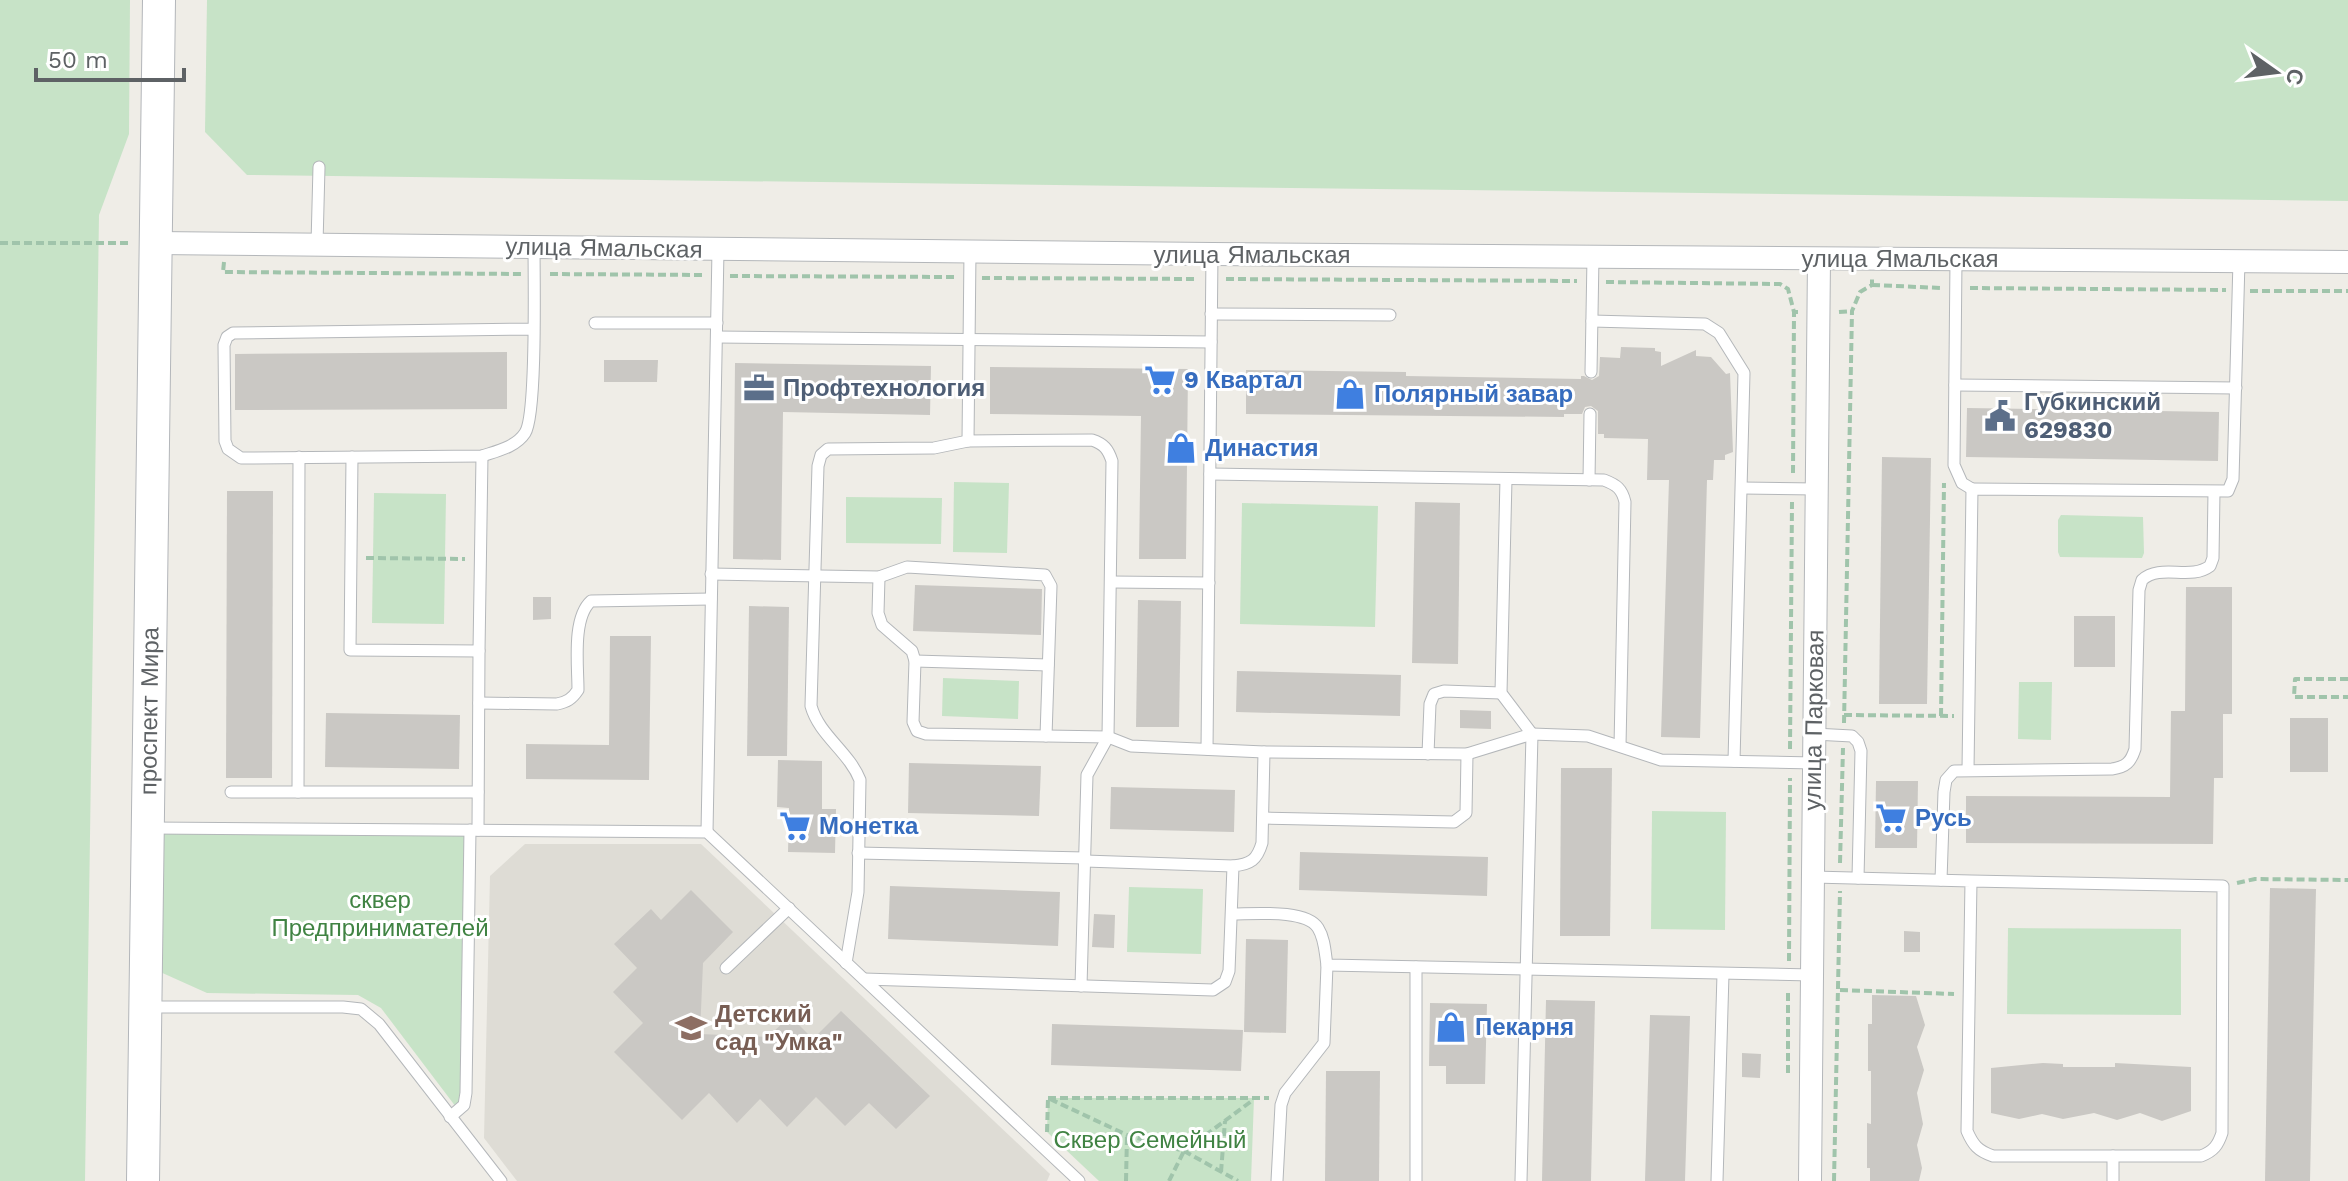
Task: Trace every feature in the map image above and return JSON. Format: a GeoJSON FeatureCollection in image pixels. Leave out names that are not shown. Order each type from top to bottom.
{"type":"FeatureCollection","features":[{"type":"Feature","properties":{"kind":"main road","name":"проспект Мира"},"geometry":{"type":"LineString","coordinates":[[143,1181],[159,0]]}},
{"type":"Feature","properties":{"kind":"street","name":"улица Ямальская"},"geometry":{"type":"LineString","coordinates":[[156,243],[2348,262]]}},
{"type":"Feature","properties":{"kind":"street","name":"улица Парковая"},"geometry":{"type":"LineString","coordinates":[[1810,1181],[1819,259]]}},
{"type":"Feature","properties":{"kind":"lane"},"geometry":{"type":"LineString","coordinates":[[317,244],[319,167]]}},
{"type":"Feature","properties":{"kind":"lane"},"geometry":{"type":"LineString","coordinates":[[533,329],[233,333],[224,345],[225,441],[228,449],[241,458],[482,456],[515,444],[526,432],[531,416],[533,329],[534,274],[534,246]]}},
{"type":"Feature","properties":{"kind":"lane"},"geometry":{"type":"LineString","coordinates":[[707,832],[718,250]]}},
{"type":"Feature","properties":{"kind":"lane"},"geometry":{"type":"LineString","coordinates":[[968,441],[970,252]]}},
{"type":"Feature","properties":{"kind":"lane"},"geometry":{"type":"LineString","coordinates":[[1207,749],[1212,254]]}},
{"type":"Feature","properties":{"kind":"lane"},"geometry":{"type":"LineString","coordinates":[[1591,372],[1593,257]]}},
{"type":"Feature","properties":{"kind":"lane"},"geometry":{"type":"LineString","coordinates":[[1956,260],[1954,465],[1962,483],[1972,489],[2214,492],[2228,491],[2232,486],[2239,261]]}},
{"type":"Feature","properties":{"kind":"lane"},"geometry":{"type":"LineString","coordinates":[[1211,314],[1390,315]]}},
{"type":"Feature","properties":{"kind":"lane"},"geometry":{"type":"LineString","coordinates":[[1592,321],[1705,324],[1719,333],[1744,373],[1734,761]]}},
{"type":"Feature","properties":{"kind":"lane"},"geometry":{"type":"LineString","coordinates":[[595,323],[717,323]]}},
{"type":"Feature","properties":{"kind":"lane"},"geometry":{"type":"LineString","coordinates":[[717,337],[1211,342]]}},
{"type":"Feature","properties":{"kind":"lane"},"geometry":{"type":"LineString","coordinates":[[1955,385],[2236,388]]}},
{"type":"Feature","properties":{"kind":"lane"},"geometry":{"type":"LineString","coordinates":[[1589,480],[1590,414]]}},
{"type":"Feature","properties":{"kind":"lane"},"geometry":{"type":"LineString","coordinates":[[846,963],[858,892],[860,780],[855,768],[814,718],[811,706],[818,466],[821,455],[828,449],[839,448],[917,449],[968,441],[1092,440],[1102,443],[1112,461],[1112,582],[1108,737],[1087,775],[1081,986]]}},
{"type":"Feature","properties":{"kind":"lane"},"geometry":{"type":"LineString","coordinates":[[450,1117],[464,1105],[466,1093],[474,830],[478,792],[482,456]]}},
{"type":"Feature","properties":{"kind":"lane"},"geometry":{"type":"LineString","coordinates":[[298,792],[299,457]]}},
{"type":"Feature","properties":{"kind":"lane"},"geometry":{"type":"LineString","coordinates":[[352,457],[350,650],[479,651]]}},
{"type":"Feature","properties":{"kind":"lane"},"geometry":{"type":"LineString","coordinates":[[1210,474],[1604,480],[1615,484],[1622,491],[1625,502],[1620,746]]}},
{"type":"Feature","properties":{"kind":"lane"},"geometry":{"type":"LineString","coordinates":[[1506,479],[1501,693],[1532,734],[1521,1181]]}},
{"type":"Feature","properties":{"kind":"lane"},"geometry":{"type":"LineString","coordinates":[[1742,488],[1816,489]]}},
{"type":"Feature","properties":{"kind":"lane"},"geometry":{"type":"LineString","coordinates":[[1968,770],[1972,489]]}},
{"type":"Feature","properties":{"kind":"lane"},"geometry":{"type":"LineString","coordinates":[[1941,880],[1946,780],[1954,771],[2112,769],[2124,767],[2131,760],[2135,749],[2139,590],[2142,580],[2158,572],[2195,572],[2210,566],[2213,558],[2214,492]]}},
{"type":"Feature","properties":{"kind":"lane"},"geometry":{"type":"LineString","coordinates":[[711,574],[879,577],[907,567],[1045,575],[1051,586],[1046,736]]}},
{"type":"Feature","properties":{"kind":"lane"},"geometry":{"type":"LineString","coordinates":[[879,577],[878,613],[882,625],[912,651],[915,661],[913,722],[917,731],[926,734],[1108,737],[1131,746],[1264,752],[1428,754],[1467,754],[1532,734],[1588,736],[1661,760],[1814,763]]}},
{"type":"Feature","properties":{"kind":"lane"},"geometry":{"type":"LineString","coordinates":[[1112,582],[1209,583]]}},
{"type":"Feature","properties":{"kind":"lane"},"geometry":{"type":"LineString","coordinates":[[479,703],[557,704],[574,697],[578,690],[579,621],[583,608],[591,601],[600,598],[711,599]]}},
{"type":"Feature","properties":{"kind":"lane"},"geometry":{"type":"LineString","coordinates":[[915,661],[1048,665]]}},
{"type":"Feature","properties":{"kind":"lane"},"geometry":{"type":"LineString","coordinates":[[1428,754],[1430,704],[1434,694],[1444,691],[1501,693]]}},
{"type":"Feature","properties":{"kind":"lane"},"geometry":{"type":"LineString","coordinates":[[1814,734],[1852,736],[1861,751],[1858,878]]}},
{"type":"Feature","properties":{"kind":"lane"},"geometry":{"type":"LineString","coordinates":[[858,853],[1233,866],[1250,864],[1259,855],[1262,843],[1264,752]]}},
{"type":"Feature","properties":{"kind":"lane"},"geometry":{"type":"LineString","coordinates":[[1263,818],[1454,822],[1466,813],[1467,754]]}},
{"type":"Feature","properties":{"kind":"lane"},"geometry":{"type":"LineString","coordinates":[[231,792],[478,792]]}},
{"type":"Feature","properties":{"kind":"lane"},"geometry":{"type":"LineString","coordinates":[[148,828],[707,832],[1079,1181]]}},
{"type":"Feature","properties":{"kind":"lane"},"geometry":{"type":"LineString","coordinates":[[864,979],[1213,990],[1225,982],[1229,971],[1233,866]]}},
{"type":"Feature","properties":{"kind":"lane"},"geometry":{"type":"LineString","coordinates":[[1813,877],[2223,886],[2222,1133],[2211,1152],[2201,1156],[1993,1156],[1980,1152],[1972,1144],[1967,1131],[1971,881]]}},
{"type":"Feature","properties":{"kind":"lane"},"geometry":{"type":"LineString","coordinates":[[726,968],[789,908]]}},
{"type":"Feature","properties":{"kind":"lane"},"geometry":{"type":"LineString","coordinates":[[1232,914],[1299,916],[1318,927],[1323,939],[1327,965],[1324,1043],[1283,1098],[1279,1120],[1277,1181]]}},
{"type":"Feature","properties":{"kind":"lane"},"geometry":{"type":"LineString","coordinates":[[1327,965],[1812,975]]}},
{"type":"Feature","properties":{"kind":"lane"},"geometry":{"type":"LineString","coordinates":[[1416,967],[1416,1181]]}},
{"type":"Feature","properties":{"kind":"lane"},"geometry":{"type":"LineString","coordinates":[[1717,1181],[1723,974]]}},
{"type":"Feature","properties":{"kind":"lane"},"geometry":{"type":"LineString","coordinates":[[146,1007],[361,1009],[379,1024],[501,1181]]}},
{"type":"Feature","properties":{"kind":"lane"},"geometry":{"type":"LineString","coordinates":[[2113,1156],[2113,1181]]}},
{"type":"Feature","properties":{"kind":"path"},"geometry":{"type":"LineString","coordinates":[[0,243],[156,243]]}},
{"type":"Feature","properties":{"kind":"path"},"geometry":{"type":"LineString","coordinates":[[224,244],[223,272],[1767,283],[1780,284],[1788,289],[1794,312],[1852,311]]}},
{"type":"Feature","properties":{"kind":"path"},"geometry":{"type":"LineString","coordinates":[[1872,285],[1873,259]]}},
{"type":"Feature","properties":{"kind":"path"},"geometry":{"type":"LineString","coordinates":[[1834,1181],[1852,311],[1860,292],[1872,285],[2348,291]]}},
{"type":"Feature","properties":{"kind":"path"},"geometry":{"type":"LineString","coordinates":[[1941,716],[1944,479]]}},
{"type":"Feature","properties":{"kind":"path"},"geometry":{"type":"LineString","coordinates":[[352,558],[480,559]]}},
{"type":"Feature","properties":{"kind":"path"},"geometry":{"type":"LineString","coordinates":[[2348,679],[2295,679],[2294,697],[2348,697]]}},
{"type":"Feature","properties":{"kind":"path"},"geometry":{"type":"LineString","coordinates":[[1844,715],[1969,717]]}},
{"type":"Feature","properties":{"kind":"path"},"geometry":{"type":"LineString","coordinates":[[2223,886],[2255,879],[2348,880]]}},
{"type":"Feature","properties":{"kind":"path"},"geometry":{"type":"LineString","coordinates":[[1840,990],[1968,995]]}},
{"type":"Feature","properties":{"kind":"path"},"geometry":{"type":"LineString","coordinates":[[1048,1098],[1283,1098]]}},
{"type":"Feature","properties":{"kind":"path"},"geometry":{"type":"LineString","coordinates":[[1048,1098],[1127,1135],[1184,1151],[1238,1181]]}},
{"type":"Feature","properties":{"kind":"path"},"geometry":{"type":"LineString","coordinates":[[1048,1098],[1047,1132],[1057,1141]]}},
{"type":"Feature","properties":{"kind":"path"},"geometry":{"type":"LineString","coordinates":[[1169,1181],[1184,1151],[1254,1098]]}},
{"type":"Feature","properties":{"kind":"path"},"geometry":{"type":"LineString","coordinates":[[1221,1172],[1225,1121]]}},
{"type":"Feature","properties":{"kind":"path"},"geometry":{"type":"LineString","coordinates":[[1126,1181],[1127,1135]]}},
{"type":"Feature","properties":{"kind":"shaded area","name":"Детский сад \"Умка\""},"geometry":{"type":"Polygon","coordinates":[[[525,844],[701,844],[1050,1174],[1047,1181],[517,1181],[484,1138],[490,876],[525,844]]]}},
{"type":"Feature","properties":{"kind":"green space"},"geometry":{"type":"Polygon","coordinates":[[[0,0],[130,0],[129,134],[99,215],[85,1181],[0,1181],[0,0]]]}},
{"type":"Feature","properties":{"kind":"green space"},"geometry":{"type":"Polygon","coordinates":[[[207,0],[2348,0],[2348,201],[247,175],[205,132],[207,0]]]}},
{"type":"Feature","properties":{"kind":"green space"},"geometry":{"type":"Polygon","coordinates":[[[954,482],[1009,483],[1007,553],[953,552],[954,482]]]}},
{"type":"Feature","properties":{"kind":"green space"},"geometry":{"type":"Polygon","coordinates":[[[374,493],[446,494],[444,624],[372,623],[374,493]]]}},
{"type":"Feature","properties":{"kind":"green space"},"geometry":{"type":"Polygon","coordinates":[[[846,497],[942,498],[941,544],[846,543],[846,497]]]}},
{"type":"Feature","properties":{"kind":"green space"},"geometry":{"type":"Polygon","coordinates":[[[1242,503],[1378,506],[1375,627],[1240,624],[1242,503]]]}},
{"type":"Feature","properties":{"kind":"green space"},"geometry":{"type":"Polygon","coordinates":[[[2061,515],[2143,517],[2142,558],[2060,557],[2058,520],[2061,515]]]}},
{"type":"Feature","properties":{"kind":"green space"},"geometry":{"type":"Polygon","coordinates":[[[943,678],[1019,681],[1018,719],[942,716],[943,678]]]}},
{"type":"Feature","properties":{"kind":"green space"},"geometry":{"type":"Polygon","coordinates":[[[2019,682],[2052,682],[2051,740],[2018,739],[2019,682]]]}},
{"type":"Feature","properties":{"kind":"green space"},"geometry":{"type":"Polygon","coordinates":[[[1652,811],[1726,812],[1725,930],[1651,929],[1652,811]]]}},
{"type":"Feature","properties":{"kind":"green space","name":"сквер Предпринимателей"},"geometry":{"type":"Polygon","coordinates":[[[164,828],[470,830],[466,1081],[459,1111],[381,1008],[358,995],[207,993],[158,971],[164,828]]]}},
{"type":"Feature","properties":{"kind":"green space"},"geometry":{"type":"Polygon","coordinates":[[[1129,887],[1203,889],[1201,954],[1127,952],[1129,887]]]}},
{"type":"Feature","properties":{"kind":"green space"},"geometry":{"type":"Polygon","coordinates":[[[2008,928],[2181,929],[2181,1015],[2007,1014],[2008,928]]]}},
{"type":"Feature","properties":{"kind":"green space","name":"Сквер Семейный"},"geometry":{"type":"Polygon","coordinates":[[[1048,1098],[1254,1098],[1251,1181],[1099,1181],[1047,1132],[1048,1098]]]}},
{"type":"Feature","properties":{"kind":"building"},"geometry":{"type":"Polygon","coordinates":[[[1621,347],[1655,348],[1655,351],[1661,352],[1661,366],[1696,350],[1696,356],[1711,357],[1726,374],[1730,373],[1733,452],[1725,455],[1725,460],[1714,460],[1713,480],[1707,480],[1700,738],[1661,737],[1669,480],[1647,480],[1648,439],[1604,438],[1604,434],[1598,434],[1598,411],[1591,406],[1585,407],[1582,414],[1564,414],[1564,417],[1246,414],[1246,370],[1406,372],[1406,376],[1581,379],[1584,376],[1592,380],[1599,376],[1600,357],[1620,358],[1621,347]]]}},
{"type":"Feature","properties":{"kind":"building"},"geometry":{"type":"Polygon","coordinates":[[[507,352],[507,409],[235,410],[235,354],[507,352]]]}},
{"type":"Feature","properties":{"kind":"building"},"geometry":{"type":"Polygon","coordinates":[[[604,360],[658,360],[657,382],[604,382],[604,360]]]}},
{"type":"Feature","properties":{"kind":"building"},"geometry":{"type":"Polygon","coordinates":[[[735,363],[931,366],[930,415],[783,412],[781,560],[733,559],[735,363]]]}},
{"type":"Feature","properties":{"kind":"building"},"geometry":{"type":"Polygon","coordinates":[[[990,367],[1188,369],[1186,559],[1139,559],[1141,416],[990,414],[990,367]]]}},
{"type":"Feature","properties":{"kind":"building"},"geometry":{"type":"Polygon","coordinates":[[[1967,408],[2219,412],[2218,461],[1966,457],[1967,408]]]}},
{"type":"Feature","properties":{"kind":"building"},"geometry":{"type":"Polygon","coordinates":[[[1882,457],[1931,458],[1927,704],[1879,704],[1882,457]]]}},
{"type":"Feature","properties":{"kind":"building"},"geometry":{"type":"Polygon","coordinates":[[[227,491],[273,491],[272,778],[226,778],[227,491]]]}},
{"type":"Feature","properties":{"kind":"building"},"geometry":{"type":"Polygon","coordinates":[[[1415,502],[1460,503],[1458,664],[1412,663],[1415,502]]]}},
{"type":"Feature","properties":{"kind":"building"},"geometry":{"type":"Polygon","coordinates":[[[915,585],[1042,589],[1041,635],[913,631],[915,585]]]}},
{"type":"Feature","properties":{"kind":"building"},"geometry":{"type":"Polygon","coordinates":[[[2186,587],[2232,587],[2232,714],[2223,714],[2223,778],[2214,778],[2213,844],[1966,843],[1966,796],[2170,797],[2171,711],[2185,711],[2186,587]]]}},
{"type":"Feature","properties":{"kind":"building"},"geometry":{"type":"Polygon","coordinates":[[[533,597],[551,597],[551,619],[533,620],[533,597]]]}},
{"type":"Feature","properties":{"kind":"building"},"geometry":{"type":"Polygon","coordinates":[[[1138,600],[1181,601],[1179,727],[1136,727],[1138,600]]]}},
{"type":"Feature","properties":{"kind":"building"},"geometry":{"type":"Polygon","coordinates":[[[749,606],[789,607],[787,756],[747,756],[749,606]]]}},
{"type":"Feature","properties":{"kind":"building"},"geometry":{"type":"Polygon","coordinates":[[[2074,616],[2115,616],[2115,667],[2074,667],[2074,616]]]}},
{"type":"Feature","properties":{"kind":"building"},"geometry":{"type":"Polygon","coordinates":[[[610,636],[651,636],[649,780],[526,779],[526,744],[609,745],[610,636]]]}},
{"type":"Feature","properties":{"kind":"building"},"geometry":{"type":"Polygon","coordinates":[[[1237,671],[1401,675],[1400,716],[1236,712],[1237,671]]]}},
{"type":"Feature","properties":{"kind":"building"},"geometry":{"type":"Polygon","coordinates":[[[1460,710],[1491,711],[1491,729],[1460,728],[1460,710]]]}},
{"type":"Feature","properties":{"kind":"building"},"geometry":{"type":"Polygon","coordinates":[[[326,713],[460,715],[459,769],[325,767],[326,713]]]}},
{"type":"Feature","properties":{"kind":"building"},"geometry":{"type":"Polygon","coordinates":[[[2290,718],[2328,718],[2328,772],[2290,772],[2290,718]]]}},
{"type":"Feature","properties":{"kind":"building"},"geometry":{"type":"Polygon","coordinates":[[[778,760],[822,761],[822,809],[836,809],[835,853],[788,852],[789,808],[777,807],[778,760]]]}},
{"type":"Feature","properties":{"kind":"building"},"geometry":{"type":"Polygon","coordinates":[[[909,763],[1041,766],[1039,816],[908,813],[909,763]]]}},
{"type":"Feature","properties":{"kind":"building"},"geometry":{"type":"Polygon","coordinates":[[[1561,768],[1612,768],[1610,936],[1560,936],[1561,768]]]}},
{"type":"Feature","properties":{"kind":"building"},"geometry":{"type":"Polygon","coordinates":[[[1876,781],[1918,781],[1917,848],[1875,848],[1876,781]]]}},
{"type":"Feature","properties":{"kind":"building"},"geometry":{"type":"Polygon","coordinates":[[[1111,787],[1235,790],[1234,832],[1110,829],[1111,787]]]}},
{"type":"Feature","properties":{"kind":"building"},"geometry":{"type":"Polygon","coordinates":[[[1300,852],[1488,857],[1487,896],[1299,890],[1300,852]]]}},
{"type":"Feature","properties":{"kind":"building"},"geometry":{"type":"Polygon","coordinates":[[[890,886],[1060,892],[1058,946],[888,939],[890,886]]]}},
{"type":"Feature","properties":{"kind":"building"},"geometry":{"type":"Polygon","coordinates":[[[2270,888],[2316,889],[2310,1181],[2265,1181],[2270,888]]]}},
{"type":"Feature","properties":{"kind":"building"},"geometry":{"type":"Polygon","coordinates":[[[691,890],[733,932],[703,963],[700,1034],[768,1037],[790,1016],[813,1039],[841,1011],[930,1096],[896,1129],[869,1103],[845,1126],[816,1097],[787,1127],[760,1099],[737,1123],[709,1093],[682,1120],[614,1052],[643,1023],[613,992],[637,968],[614,944],[651,909],[661,920],[691,890]]]}},
{"type":"Feature","properties":{"kind":"building"},"geometry":{"type":"Polygon","coordinates":[[[1094,914],[1115,915],[1114,948],[1092,947],[1094,914]]]}},
{"type":"Feature","properties":{"kind":"building"},"geometry":{"type":"Polygon","coordinates":[[[1904,931],[1920,932],[1920,952],[1904,952],[1904,931]]]}},
{"type":"Feature","properties":{"kind":"building"},"geometry":{"type":"Polygon","coordinates":[[[1246,939],[1288,940],[1286,1033],[1244,1032],[1246,939]]]}},
{"type":"Feature","properties":{"kind":"building"},"geometry":{"type":"Polygon","coordinates":[[[1872,995],[1916,996],[1925,1025],[1917,1047],[1924,1070],[1917,1093],[1923,1124],[1917,1145],[1922,1168],[1919,1181],[1870,1181],[1870,1168],[1867,1168],[1867,1123],[1871,1124],[1868,1024],[1872,1024],[1872,995]]]}},
{"type":"Feature","properties":{"kind":"building"},"geometry":{"type":"Polygon","coordinates":[[[1546,1000],[1595,1001],[1591,1181],[1542,1181],[1546,1000]]]}},
{"type":"Feature","properties":{"kind":"building"},"geometry":{"type":"Polygon","coordinates":[[[1430,1003],[1487,1004],[1485,1084],[1446,1084],[1446,1066],[1429,1066],[1430,1003]]]}},
{"type":"Feature","properties":{"kind":"building"},"geometry":{"type":"Polygon","coordinates":[[[1650,1015],[1690,1016],[1685,1181],[1645,1181],[1650,1015]]]}},
{"type":"Feature","properties":{"kind":"building"},"geometry":{"type":"Polygon","coordinates":[[[1052,1024],[1243,1030],[1241,1071],[1051,1065],[1052,1024]]]}},
{"type":"Feature","properties":{"kind":"building"},"geometry":{"type":"Polygon","coordinates":[[[1742,1053],[1761,1054],[1760,1078],[1742,1077],[1742,1053]]]}},
{"type":"Feature","properties":{"kind":"building"},"geometry":{"type":"Polygon","coordinates":[[[2115,1063],[2191,1067],[2191,1111],[2162,1121],[2140,1113],[2117,1120],[2094,1113],[2063,1119],[2042,1114],[2019,1119],[1991,1113],[1991,1068],[2063,1064],[2063,1067],[2115,1067],[2115,1063]]]}},
{"type":"Feature","properties":{"kind":"building"},"geometry":{"type":"Polygon","coordinates":[[[1326,1071],[1380,1071],[1379,1181],[1325,1181],[1326,1071]]]}},
{"type":"Feature","properties":{"kind":"place","name":"9 Квартал"},"geometry":{"type":"Point","coordinates":[1160,380]}},
{"type":"Feature","properties":{"kind":"place","name":"Профтехнология"},"geometry":{"type":"Point","coordinates":[759,388]}},
{"type":"Feature","properties":{"kind":"place","name":"Полярный завар"},"geometry":{"type":"Point","coordinates":[1350,394]}},
{"type":"Feature","properties":{"kind":"place","name":"Губкинский 629830"},"geometry":{"type":"Point","coordinates":[2000,416]}},
{"type":"Feature","properties":{"kind":"place","name":"Династия"},"geometry":{"type":"Point","coordinates":[1181,448]}},
{"type":"Feature","properties":{"kind":"place","name":"Русь"},"geometry":{"type":"Point","coordinates":[1891,818]}},
{"type":"Feature","properties":{"kind":"place","name":"Монетка"},"geometry":{"type":"Point","coordinates":[795,826]}},
{"type":"Feature","properties":{"kind":"place","name":"Пекарня"},"geometry":{"type":"Point","coordinates":[1451,1027]}},
{"type":"Feature","properties":{"kind":"place","name":"Детский сад \"Умка\""},"geometry":{"type":"Point","coordinates":[691,1028]}}]}
